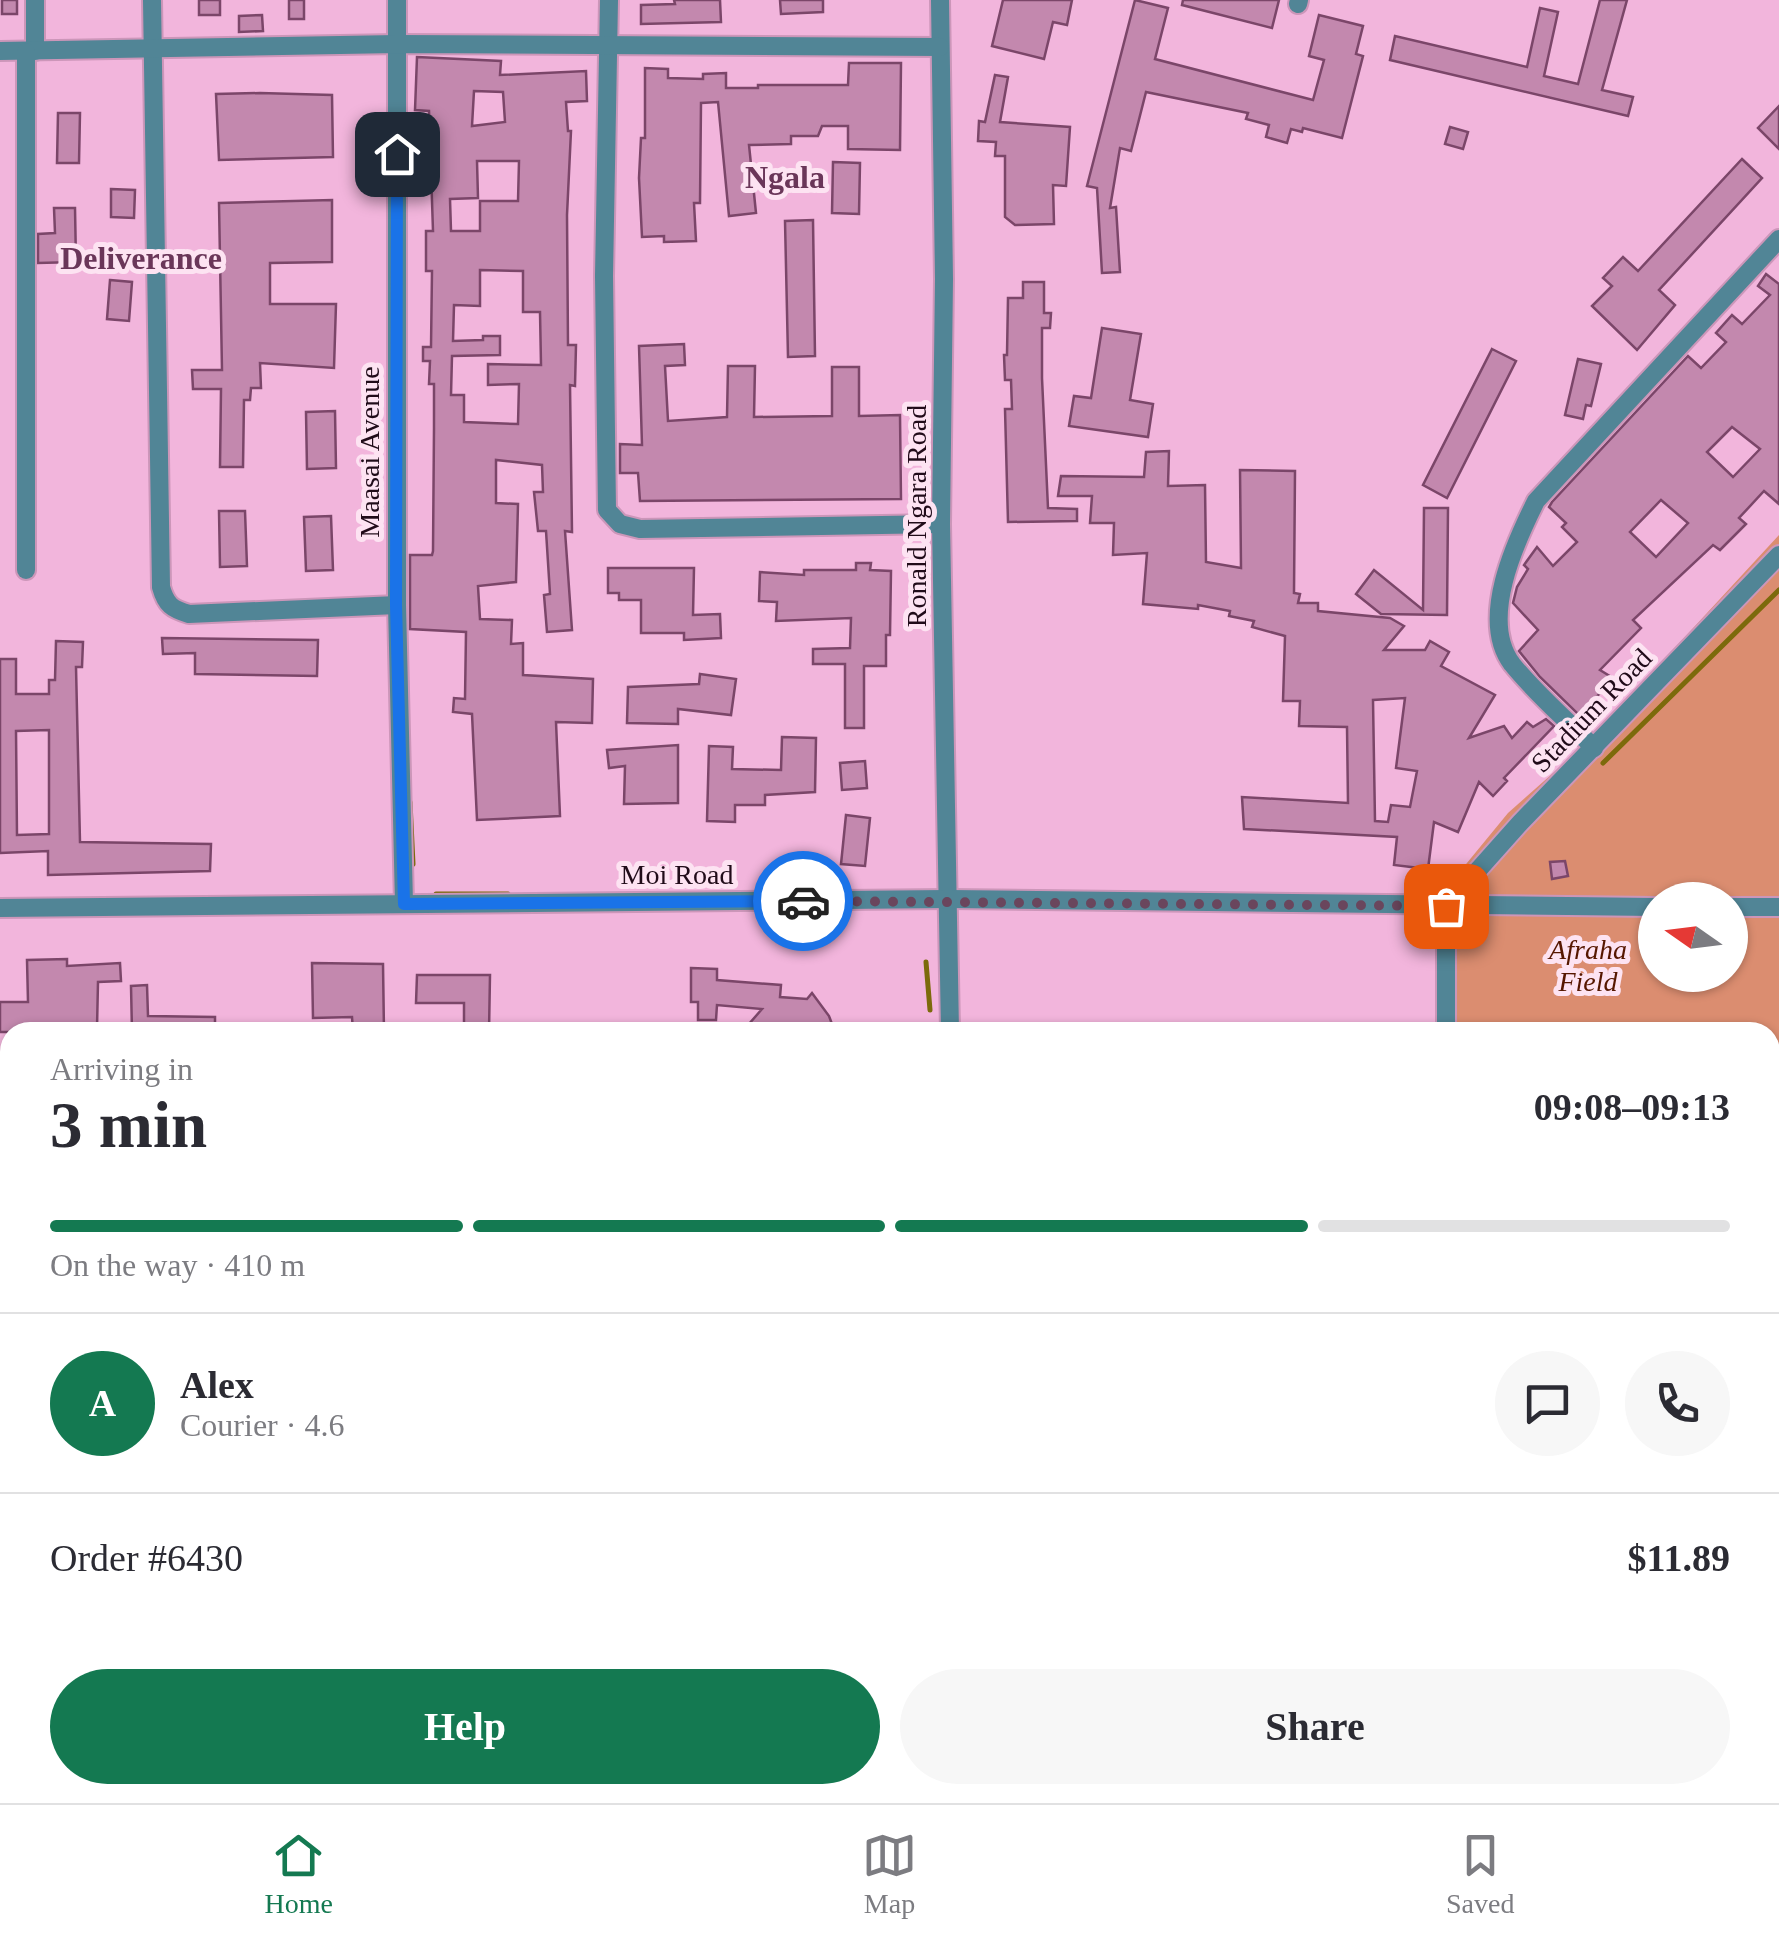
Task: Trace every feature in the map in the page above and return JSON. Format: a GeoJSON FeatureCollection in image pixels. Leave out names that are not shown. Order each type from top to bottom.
{"type":"FeatureCollection","features":[{"type":"Feature","properties":{"kind":"street"},"geometry":{"type":"LineString","coordinates":[[26,570],[30,52],[35,0]]}},
{"type":"Feature","properties":{"kind":"street"},"geometry":{"type":"LineString","coordinates":[[152,0],[164,600],[173,610],[189,614],[396,605]]}},
{"type":"Feature","properties":{"kind":"street","name":"Maasai Avenue"},"geometry":{"type":"LineString","coordinates":[[397,0],[396,605],[404,904]]}},
{"type":"Feature","properties":{"kind":"street"},"geometry":{"type":"LineString","coordinates":[[609,0],[604,276],[607,510],[620,524],[640,529],[942,524]]}},
{"type":"Feature","properties":{"kind":"street","name":"Ronald Ngara Road"},"geometry":{"type":"LineString","coordinates":[[940,0],[942,524],[950,1022]]}},
{"type":"Feature","properties":{"kind":"street"},"geometry":{"type":"LineString","coordinates":[[0,51],[397,44],[940,47]]}},
{"type":"Feature","properties":{"kind":"street"},"geometry":{"type":"LineString","coordinates":[[1594,748],[1510,660],[1500,628],[1501,586],[1512,547],[1536,501],[1779,239]]}},
{"type":"Feature","properties":{"kind":"street","name":"Stadium Road"},"geometry":{"type":"LineString","coordinates":[[1446,906],[1520,823],[1779,555]]}},
{"type":"Feature","properties":{"kind":"street","name":"Moi Road"},"geometry":{"type":"LineString","coordinates":[[0,908],[949,900],[1638,907]]}},
{"type":"Feature","properties":{"kind":"street"},"geometry":{"type":"LineString","coordinates":[[1446,906],[1446,1022]]}},
{"type":"Feature","properties":{"kind":"street"},"geometry":{"type":"LineString","coordinates":[[1748,907],[1779,907]]}},
{"type":"Feature","properties":{"kind":"green space","name":"Afraha Field"},"geometry":{"type":"Polygon","coordinates":[[[1779,535],[1779,1022],[1441,1022],[1439,897],[1508,813],[1587,743],[1779,535]]]}},
{"type":"Feature","properties":{"kind":"building"},"geometry":{"type":"Polygon","coordinates":[[[2,0],[17,0],[17,14],[2,14],[2,0]]]}},
{"type":"Feature","properties":{"kind":"building"},"geometry":{"type":"Polygon","coordinates":[[[199,0],[220,0],[220,15],[199,15],[199,0]]]}},
{"type":"Feature","properties":{"kind":"building"},"geometry":{"type":"Polygon","coordinates":[[[289,0],[304,0],[304,19],[289,19],[289,0]]]}},
{"type":"Feature","properties":{"kind":"building"},"geometry":{"type":"Polygon","coordinates":[[[674,0],[720,0],[721,22],[641,24],[641,5],[675,4],[674,0]]]}},
{"type":"Feature","properties":{"kind":"building"},"geometry":{"type":"Polygon","coordinates":[[[780,0],[823,0],[823,12],[781,14],[780,0]]]}},
{"type":"Feature","properties":{"kind":"building"},"geometry":{"type":"Polygon","coordinates":[[[1003,0],[1072,0],[1067,25],[1053,22],[1044,59],[992,46],[1003,0]]]}},
{"type":"Feature","properties":{"kind":"building"},"geometry":{"type":"Polygon","coordinates":[[[1135,0],[1168,8],[1155,59],[1313,100],[1324,60],[1309,56],[1319,15],[1363,26],[1356,54],[1363,56],[1342,138],[1303,128],[1302,132],[1291,129],[1287,143],[1266,137],[1269,125],[1246,119],[1248,113],[1146,92],[1131,151],[1120,148],[1110,208],[1116,207],[1120,272],[1102,273],[1097,188],[1087,186],[1135,0]]]}},
{"type":"Feature","properties":{"kind":"building"},"geometry":{"type":"Polygon","coordinates":[[[1183,0],[1279,0],[1272,28],[1182,5],[1183,0]]]}},
{"type":"Feature","properties":{"kind":"building"},"geometry":{"type":"Polygon","coordinates":[[[1600,0],[1627,0],[1602,90],[1633,97],[1628,116],[1390,60],[1395,36],[1527,67],[1540,8],[1558,12],[1544,76],[1578,84],[1600,0]]]}},
{"type":"Feature","properties":{"kind":"building"},"geometry":{"type":"Polygon","coordinates":[[[262,15],[263,31],[239,32],[239,16],[262,15]]]}},
{"type":"Feature","properties":{"kind":"building"},"geometry":{"type":"Polygon","coordinates":[[[417,57],[501,61],[500,75],[586,71],[587,101],[566,102],[571,131],[568,345],[576,345],[575,386],[570,385],[572,532],[565,531],[572,630],[547,632],[544,595],[550,594],[546,531],[538,531],[534,492],[543,492],[542,465],[496,460],[496,503],[518,504],[516,582],[478,586],[480,619],[512,620],[511,644],[523,643],[523,675],[593,679],[592,723],[556,722],[560,816],[477,820],[472,714],[453,712],[454,698],[465,699],[466,632],[410,629],[410,555],[432,555],[433,551],[434,384],[429,384],[430,361],[423,361],[423,347],[431,347],[432,271],[426,271],[426,231],[433,231],[429,111],[415,110],[417,57]],[[474,91],[472,126],[505,122],[503,92],[474,91]],[[477,161],[478,198],[450,199],[451,231],[480,231],[480,201],[518,201],[519,161],[477,161]],[[480,270],[480,306],[454,305],[453,341],[500,336],[500,355],[452,356],[451,395],[464,395],[464,422],[518,424],[519,384],[488,385],[488,364],[541,365],[540,312],[523,312],[523,271],[480,270]]]}},
{"type":"Feature","properties":{"kind":"building"},"geometry":{"type":"Polygon","coordinates":[[[849,63],[901,63],[900,150],[848,149],[848,126],[822,126],[818,136],[791,136],[791,144],[749,145],[756,213],[729,216],[718,102],[701,103],[700,203],[694,203],[696,241],[664,242],[664,236],[642,237],[639,178],[641,138],[645,138],[645,68],[668,69],[668,78],[703,79],[703,74],[726,73],[726,88],[758,88],[848,85],[849,63]]]}},
{"type":"Feature","properties":{"kind":"building"},"geometry":{"type":"Polygon","coordinates":[[[995,75],[1008,77],[1000,122],[1070,127],[1066,186],[1053,185],[1054,224],[1015,225],[1005,217],[1005,156],[995,156],[996,142],[978,141],[979,121],[985,122],[995,75]]]}},
{"type":"Feature","properties":{"kind":"building"},"geometry":{"type":"Polygon","coordinates":[[[216,94],[332,95],[333,157],[219,160],[216,94]]]}},
{"type":"Feature","properties":{"kind":"building"},"geometry":{"type":"Polygon","coordinates":[[[1779,106],[1779,149],[1758,128],[1779,106]]]}},
{"type":"Feature","properties":{"kind":"building"},"geometry":{"type":"Polygon","coordinates":[[[58,113],[80,113],[79,163],[57,163],[58,113]]]}},
{"type":"Feature","properties":{"kind":"building"},"geometry":{"type":"Polygon","coordinates":[[[1450,127],[1468,132],[1463,149],[1445,144],[1450,127]]]}},
{"type":"Feature","properties":{"kind":"building"},"geometry":{"type":"Polygon","coordinates":[[[1742,159],[1762,178],[1659,290],[1675,305],[1637,350],[1592,306],[1612,286],[1603,278],[1623,257],[1638,271],[1742,159]]]}},
{"type":"Feature","properties":{"kind":"building"},"geometry":{"type":"Polygon","coordinates":[[[833,162],[860,163],[859,214],[832,213],[833,162]]]}},
{"type":"Feature","properties":{"kind":"building"},"geometry":{"type":"Polygon","coordinates":[[[111,189],[135,190],[134,218],[111,217],[111,189]]]}},
{"type":"Feature","properties":{"kind":"building"},"geometry":{"type":"Polygon","coordinates":[[[332,200],[332,262],[270,263],[270,304],[336,304],[334,368],[260,363],[261,388],[251,388],[250,400],[244,400],[243,467],[220,467],[221,389],[193,389],[192,370],[222,370],[219,203],[332,200]]]}},
{"type":"Feature","properties":{"kind":"building"},"geometry":{"type":"Polygon","coordinates":[[[54,208],[75,208],[76,262],[38,263],[38,234],[55,233],[54,208]]]}},
{"type":"Feature","properties":{"kind":"building"},"geometry":{"type":"Polygon","coordinates":[[[813,220],[815,356],[788,357],[785,221],[813,220]]]}},
{"type":"Feature","properties":{"kind":"building"},"geometry":{"type":"Polygon","coordinates":[[[1766,274],[1779,284],[1779,504],[1764,491],[1739,518],[1746,524],[1720,550],[1713,545],[1633,620],[1641,628],[1600,670],[1613,678],[1580,716],[1519,651],[1538,630],[1513,603],[1528,569],[1524,565],[1537,547],[1553,566],[1577,542],[1562,527],[1566,523],[1549,507],[1552,502],[1688,356],[1701,368],[1726,342],[1716,333],[1732,315],[1742,324],[1770,295],[1758,286],[1766,274]],[[1732,427],[1707,452],[1733,477],[1760,449],[1732,427]],[[1661,500],[1630,532],[1656,557],[1688,523],[1661,500]]]}},
{"type":"Feature","properties":{"kind":"building"},"geometry":{"type":"Polygon","coordinates":[[[110,280],[132,282],[129,321],[107,319],[110,280]]]}},
{"type":"Feature","properties":{"kind":"building"},"geometry":{"type":"Polygon","coordinates":[[[1023,282],[1044,282],[1044,313],[1051,313],[1050,328],[1042,328],[1048,508],[1077,509],[1077,521],[1008,522],[1005,409],[1012,409],[1011,380],[1005,380],[1004,355],[1008,298],[1023,298],[1023,282]]]}},
{"type":"Feature","properties":{"kind":"building"},"geometry":{"type":"Polygon","coordinates":[[[1102,328],[1141,334],[1130,400],[1153,404],[1148,437],[1069,426],[1074,396],[1091,398],[1102,328]]]}},
{"type":"Feature","properties":{"kind":"building"},"geometry":{"type":"Polygon","coordinates":[[[684,344],[685,365],[665,366],[668,421],[727,417],[728,366],[755,366],[754,417],[832,416],[832,367],[859,367],[859,416],[900,415],[901,499],[640,501],[638,473],[620,473],[620,444],[642,445],[639,346],[684,344]]]}},
{"type":"Feature","properties":{"kind":"building"},"geometry":{"type":"Polygon","coordinates":[[[1492,349],[1516,361],[1447,498],[1423,485],[1492,349]]]}},
{"type":"Feature","properties":{"kind":"building"},"geometry":{"type":"Polygon","coordinates":[[[1578,359],[1601,364],[1591,406],[1586,405],[1583,419],[1565,415],[1578,359]]]}},
{"type":"Feature","properties":{"kind":"building"},"geometry":{"type":"Polygon","coordinates":[[[335,411],[336,468],[307,469],[306,412],[335,411]]]}},
{"type":"Feature","properties":{"kind":"building"},"geometry":{"type":"Polygon","coordinates":[[[1169,451],[1168,486],[1205,485],[1206,562],[1241,568],[1240,470],[1295,471],[1294,593],[1300,594],[1298,603],[1318,603],[1318,611],[1390,618],[1404,626],[1384,650],[1425,650],[1430,641],[1449,652],[1441,666],[1495,695],[1469,738],[1504,726],[1512,738],[1527,722],[1533,727],[1546,719],[1554,726],[1504,778],[1507,781],[1493,796],[1479,782],[1458,832],[1434,822],[1428,869],[1394,865],[1397,837],[1244,829],[1242,797],[1348,803],[1347,727],[1299,726],[1300,701],[1283,701],[1285,636],[1252,627],[1254,621],[1229,616],[1230,611],[1198,605],[1198,609],[1143,604],[1147,553],[1113,555],[1114,523],[1090,523],[1092,496],[1058,496],[1061,476],[1144,477],[1146,452],[1169,451]],[[1405,698],[1373,700],[1375,821],[1388,822],[1391,805],[1410,807],[1417,771],[1396,768],[1405,698]]]}},
{"type":"Feature","properties":{"kind":"building"},"geometry":{"type":"Polygon","coordinates":[[[1424,508],[1448,508],[1447,615],[1381,614],[1356,594],[1374,570],[1423,610],[1424,508]]]}},
{"type":"Feature","properties":{"kind":"building"},"geometry":{"type":"Polygon","coordinates":[[[219,511],[245,511],[247,566],[220,567],[219,511]]]}},
{"type":"Feature","properties":{"kind":"building"},"geometry":{"type":"Polygon","coordinates":[[[331,516],[333,570],[306,571],[304,517],[331,516]]]}},
{"type":"Feature","properties":{"kind":"building"},"geometry":{"type":"Polygon","coordinates":[[[856,563],[871,563],[870,570],[891,571],[890,635],[886,635],[886,666],[864,666],[864,728],[845,728],[845,664],[813,664],[813,649],[850,648],[851,618],[776,621],[777,602],[759,601],[760,572],[804,575],[804,570],[856,570],[856,563]]]}},
{"type":"Feature","properties":{"kind":"building"},"geometry":{"type":"Polygon","coordinates":[[[608,568],[694,568],[693,615],[720,614],[721,638],[684,640],[684,633],[641,633],[641,600],[619,600],[619,593],[608,593],[608,568]]]}},
{"type":"Feature","properties":{"kind":"building"},"geometry":{"type":"Polygon","coordinates":[[[162,638],[318,640],[317,676],[195,674],[195,653],[163,654],[162,638]]]}},
{"type":"Feature","properties":{"kind":"building"},"geometry":{"type":"Polygon","coordinates":[[[56,641],[83,642],[82,667],[76,667],[80,842],[211,844],[210,871],[48,875],[48,851],[0,853],[0,659],[16,659],[16,694],[49,694],[49,680],[55,680],[56,641]],[[49,730],[16,731],[17,835],[49,834],[49,730]]]}},
{"type":"Feature","properties":{"kind":"building"},"geometry":{"type":"Polygon","coordinates":[[[700,674],[736,679],[731,715],[678,709],[678,724],[627,723],[628,687],[699,684],[700,674]]]}},
{"type":"Feature","properties":{"kind":"building"},"geometry":{"type":"Polygon","coordinates":[[[782,737],[816,738],[815,792],[765,795],[765,805],[735,805],[735,822],[707,821],[709,746],[733,747],[732,769],[781,770],[782,737]]]}},
{"type":"Feature","properties":{"kind":"building"},"geometry":{"type":"Polygon","coordinates":[[[678,745],[678,803],[624,804],[625,766],[609,768],[607,750],[678,745]]]}},
{"type":"Feature","properties":{"kind":"building"},"geometry":{"type":"Polygon","coordinates":[[[865,761],[867,788],[842,790],[840,763],[865,761]]]}},
{"type":"Feature","properties":{"kind":"building"},"geometry":{"type":"Polygon","coordinates":[[[846,815],[870,818],[865,866],[841,864],[846,815]]]}},
{"type":"Feature","properties":{"kind":"building"},"geometry":{"type":"Polygon","coordinates":[[[1565,861],[1568,876],[1552,879],[1550,862],[1565,861]]]}},
{"type":"Feature","properties":{"kind":"building"},"geometry":{"type":"Polygon","coordinates":[[[67,959],[67,966],[120,963],[121,981],[98,982],[97,1022],[0,1022],[0,1002],[28,1002],[27,960],[67,959]]]}},
{"type":"Feature","properties":{"kind":"building"},"geometry":{"type":"Polygon","coordinates":[[[312,963],[383,964],[384,1022],[352,1022],[352,1017],[313,1018],[312,963]]]}},
{"type":"Feature","properties":{"kind":"building"},"geometry":{"type":"Polygon","coordinates":[[[691,968],[717,969],[717,980],[781,985],[780,997],[807,999],[812,993],[831,1022],[751,1022],[762,1009],[717,1005],[716,1020],[698,1020],[698,1002],[691,1002],[691,968]]]}},
{"type":"Feature","properties":{"kind":"building"},"geometry":{"type":"Polygon","coordinates":[[[417,975],[490,975],[489,1022],[464,1022],[464,1003],[416,1003],[417,975]]]}},
{"type":"Feature","properties":{"kind":"building"},"geometry":{"type":"Polygon","coordinates":[[[147,985],[148,1016],[215,1017],[215,1022],[132,1022],[131,986],[147,985]]]}},
{"type":"Feature","properties":{"kind":"waterway"},"geometry":{"type":"LineString","coordinates":[[1603,763],[1779,590]]}},
{"type":"Feature","properties":{"kind":"waterway"},"geometry":{"type":"LineString","coordinates":[[410,802],[413,864]]}},
{"type":"Feature","properties":{"kind":"waterway"},"geometry":{"type":"LineString","coordinates":[[436,894],[508,894]]}},
{"type":"Feature","properties":{"kind":"waterway"},"geometry":{"type":"LineString","coordinates":[[926,962],[930,1010]]}},
{"type":"Feature","properties":{"kind":"way so far"},"geometry":{"type":"LineString","coordinates":[[803,901],[1446,906]]}},
{"type":"Feature","properties":{"kind":"district","name":"Ngala"},"geometry":{"type":"Point","coordinates":[785,177]}},
{"type":"Feature","properties":{"kind":"district","name":"Deliverance"},"geometry":{"type":"Point","coordinates":[141,258]}},
{"type":"Feature","properties":{"kind":"route"},"geometry":{"type":"LineString","coordinates":[[397,154],[396,605],[404,904],[803,901]]}}]}
